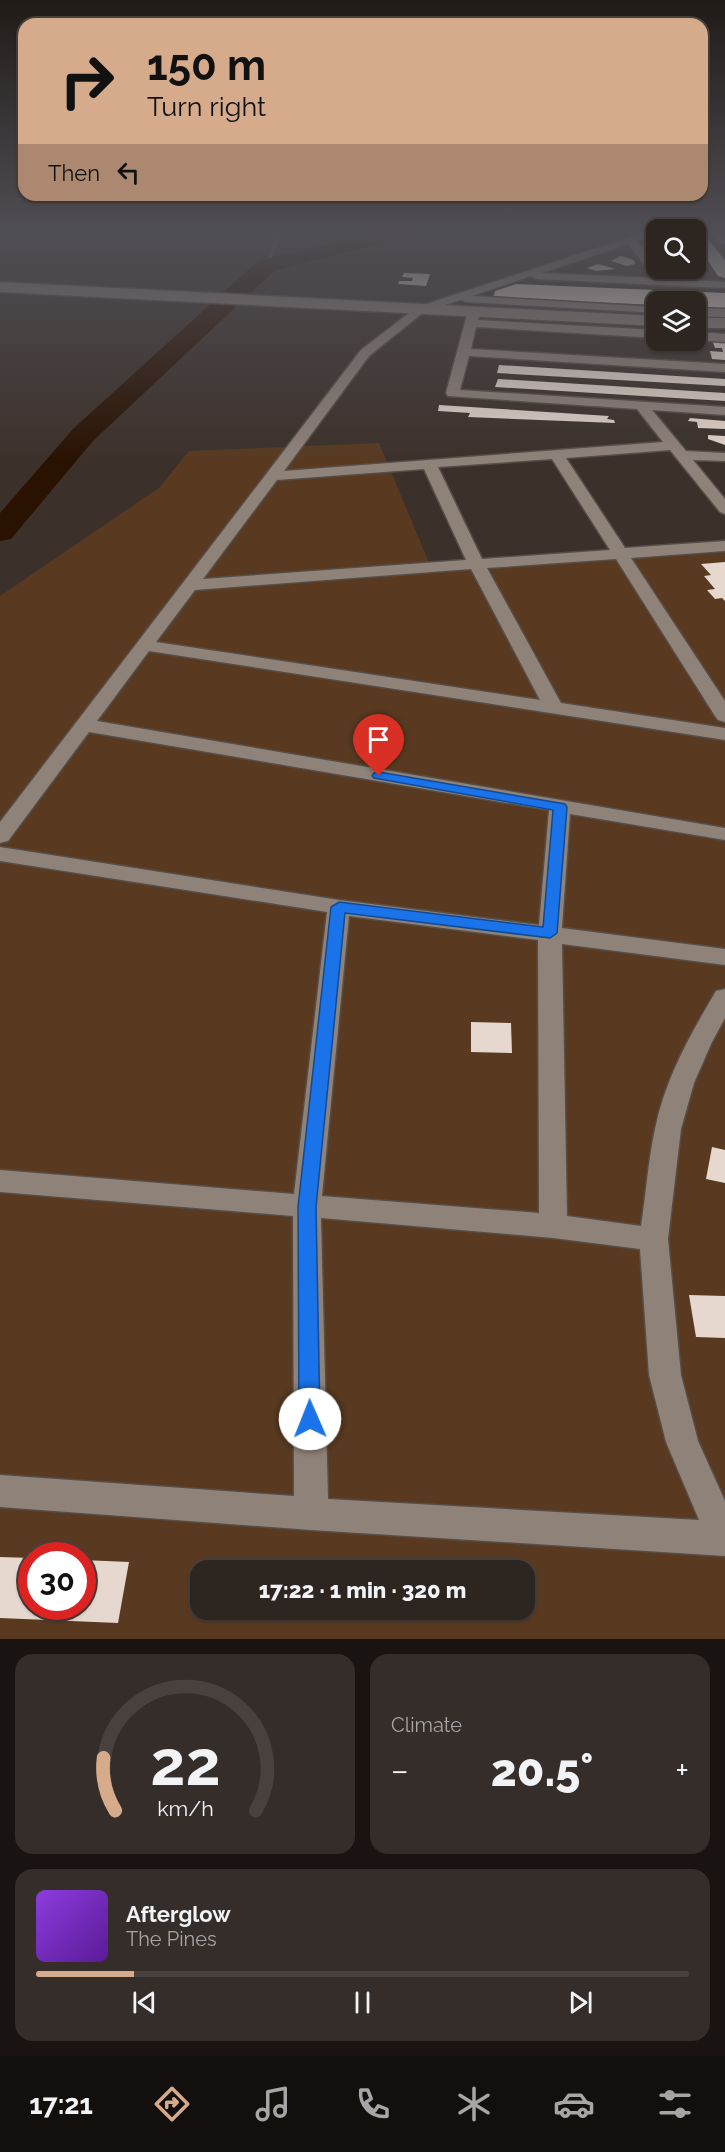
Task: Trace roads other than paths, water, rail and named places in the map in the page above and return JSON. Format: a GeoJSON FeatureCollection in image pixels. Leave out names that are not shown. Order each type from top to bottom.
{"type":"FeatureCollection","features":[{"type":"Feature","properties":{"kind":"main road"},"geometry":{"type":"LineString","coordinates":[[424,309],[473,317],[646,321]]}},
{"type":"Feature","properties":{"kind":"main road"},"geometry":{"type":"LineString","coordinates":[[706,324],[725,325]]}},
{"type":"Feature","properties":{"kind":"street"},"geometry":{"type":"LineString","coordinates":[[0,836],[365,353],[420,309]]}},
{"type":"Feature","properties":{"kind":"street"},"geometry":{"type":"LineString","coordinates":[[706,320],[725,313]]}},
{"type":"Feature","properties":{"kind":"street"},"geometry":{"type":"LineString","coordinates":[[646,333],[473,317],[453,393],[725,411]]}},
{"type":"Feature","properties":{"kind":"street"},"geometry":{"type":"LineString","coordinates":[[706,328],[725,338]]}},
{"type":"Feature","properties":{"kind":"street"},"geometry":{"type":"LineString","coordinates":[[464,352],[725,368]]}},
{"type":"Feature","properties":{"kind":"street"},"geometry":{"type":"LineString","coordinates":[[641,405],[724,507]]}},
{"type":"Feature","properties":{"kind":"street"},"geometry":{"type":"LineString","coordinates":[[272,476],[557,455],[677,450],[725,457]]}},
{"type":"Feature","properties":{"kind":"street"},"geometry":{"type":"LineString","coordinates":[[557,455],[725,716]]}},
{"type":"Feature","properties":{"kind":"street"},"geometry":{"type":"LineString","coordinates":[[430,465],[476,564],[554,708]]}},
{"type":"Feature","properties":{"kind":"street"},"geometry":{"type":"LineString","coordinates":[[190,585],[725,546]]}},
{"type":"Feature","properties":{"kind":"street"},"geometry":{"type":"LineString","coordinates":[[144,645],[725,734]]}},
{"type":"Feature","properties":{"kind":"street"},"geometry":{"type":"LineString","coordinates":[[84,725],[725,834]]}},
{"type":"Feature","properties":{"kind":"street"},"geometry":{"type":"LineString","coordinates":[[553,1226],[550,933],[560,807]]}},
{"type":"Feature","properties":{"kind":"street"},"geometry":{"type":"LineString","coordinates":[[0,854],[339,907],[725,957]]}},
{"type":"Feature","properties":{"kind":"street"},"geometry":{"type":"LineString","coordinates":[[311,1514],[307,1207],[339,907]]}},
{"type":"Feature","properties":{"kind":"street"},"geometry":{"type":"LineString","coordinates":[[0,1491],[311,1514],[725,1538],[682,1442],[665,1375],[654,1239],[668,1129],[681,1083],[699,1042],[725,997]]}},
{"type":"Feature","properties":{"kind":"street"},"geometry":{"type":"LineString","coordinates":[[0,1181],[553,1226],[654,1239]]}},
{"type":"Feature","properties":{"kind":"waterway"},"geometry":{"type":"LineString","coordinates":[[0,532],[83,435],[219,309]]}}]}
